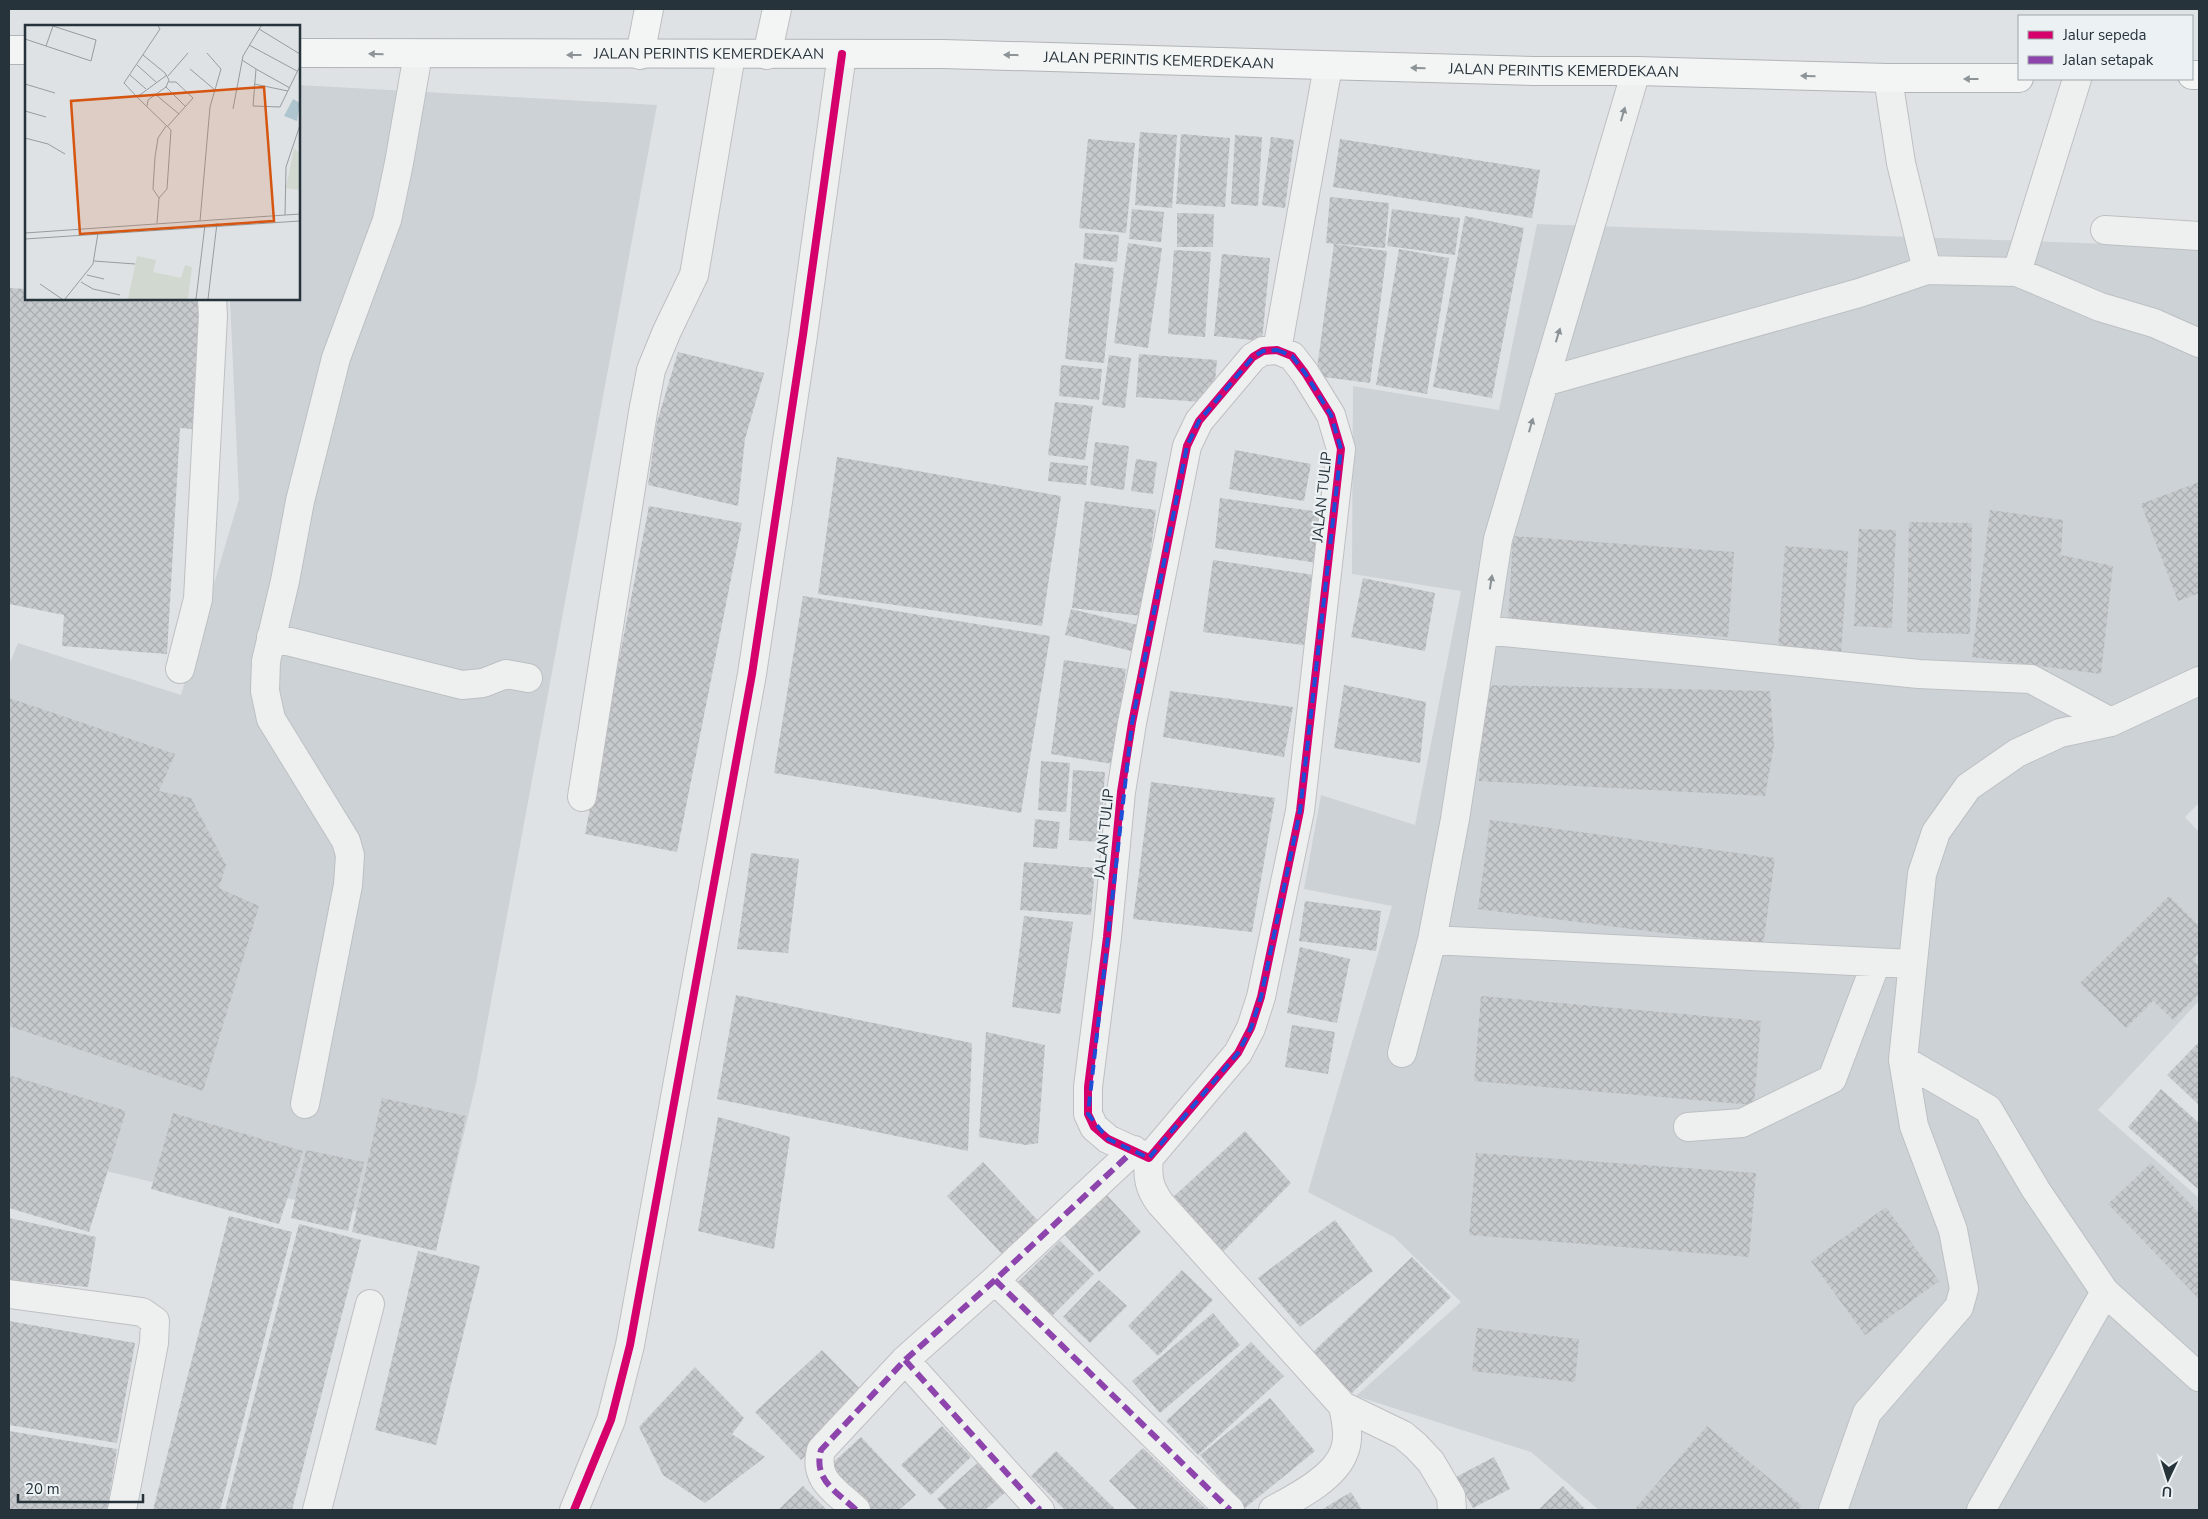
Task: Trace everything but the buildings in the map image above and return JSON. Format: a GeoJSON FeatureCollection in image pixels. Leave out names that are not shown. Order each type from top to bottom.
{"type":"FeatureCollection","features":[{"type":"Feature","properties":{"kind":"main road"},"geometry":{"type":"LineString","coordinates":[[640,55],[649,9]]}},
{"type":"Feature","properties":{"kind":"main road"},"geometry":{"type":"LineString","coordinates":[[767,55],[777,9]]}},
{"type":"Feature","properties":{"kind":"main road"},"geometry":{"type":"LineString","coordinates":[[9,50],[25,50]]}},
{"type":"Feature","properties":{"kind":"main road","name":"JALAN PERINTIS KEMERDEKAAN"},"geometry":{"type":"LineString","coordinates":[[300,53],[1044,56],[1533,71],[1636,71],[1888,78],[2018,78]]}},
{"type":"Feature","properties":{"kind":"street"},"geometry":{"type":"LineString","coordinates":[[305,1104],[348,885],[350,855],[346,841],[272,719],[265,691],[266,661],[285,581],[300,501],[336,358],[387,220],[399,164],[418,54]]}},
{"type":"Feature","properties":{"kind":"street"},"geometry":{"type":"LineString","coordinates":[[574,1510],[611,1420],[630,1345],[752,674],[803,335],[842,54]]}},
{"type":"Feature","properties":{"kind":"street"},"geometry":{"type":"LineString","coordinates":[[582,797],[644,403],[654,362],[694,275],[731,55]]}},
{"type":"Feature","properties":{"kind":"street"},"geometry":{"type":"LineString","coordinates":[[1277,350],[1328,66]]}},
{"type":"Feature","properties":{"kind":"street"},"geometry":{"type":"LineString","coordinates":[[1402,1053],[1432,940],[1455,820],[1498,539],[1636,71]]}},
{"type":"Feature","properties":{"kind":"street"},"geometry":{"type":"LineString","coordinates":[[1888,78],[1901,163],[1927,270]]}},
{"type":"Feature","properties":{"kind":"street"},"geometry":{"type":"LineString","coordinates":[[2017,272],[2077,80]]}},
{"type":"Feature","properties":{"kind":"street"},"geometry":{"type":"LineString","coordinates":[[2105,230],[2199,236]]}},
{"type":"Feature","properties":{"kind":"street"},"geometry":{"type":"LineString","coordinates":[[1544,382],[1859,293],[1927,270],[2017,272],[2100,307],[2154,323],[2199,343]]}},
{"type":"Feature","properties":{"kind":"street"},"geometry":{"type":"LineString","coordinates":[[180,669],[198,599],[213,316],[212,300]]}},
{"type":"Feature","properties":{"kind":"street","name":"JALAN TULIP"},"geometry":{"type":"LineString","coordinates":[[1277,350],[1292,356],[1305,372],[1331,415],[1342,449],[1300,811],[1261,997],[1251,1028],[1238,1053],[1142,1154],[1108,1139],[1094,1126],[1088,1114],[1088,1087],[1107,937],[1121,792],[1132,723],[1187,446],[1199,421],[1253,357],[1264,351],[1277,350]]}},
{"type":"Feature","properties":{"kind":"street"},"geometry":{"type":"LineString","coordinates":[[1484,630],[1919,674],[2031,679],[2111,722]]}},
{"type":"Feature","properties":{"kind":"street"},"geometry":{"type":"LineString","coordinates":[[271,637],[462,685],[483,683],[506,674],[528,678]]}},
{"type":"Feature","properties":{"kind":"street"},"geometry":{"type":"LineString","coordinates":[[1833,1510],[1867,1413],[1959,1307],[1964,1289],[1953,1230],[1914,1126],[1903,1060],[1922,874],[1936,832],[1968,787],[2017,753],[2060,733],[2111,722],[2199,682]]}},
{"type":"Feature","properties":{"kind":"street"},"geometry":{"type":"LineString","coordinates":[[1432,940],[1912,964]]}},
{"type":"Feature","properties":{"kind":"street"},"geometry":{"type":"LineString","coordinates":[[1688,1127],[1742,1123],[1832,1079],[1876,963]]}},
{"type":"Feature","properties":{"kind":"street"},"geometry":{"type":"LineString","coordinates":[[1903,1060],[1988,1108],[2036,1190],[2106,1292],[2199,1377]]}},
{"type":"Feature","properties":{"kind":"street"},"geometry":{"type":"LineString","coordinates":[[856,1510],[821,1476],[819,1460],[821,1450],[905,1360],[1142,1154],[1150,1190],[1160,1203],[1343,1406],[1403,1435],[1416,1446],[1431,1462],[1451,1496],[1452,1510]]}},
{"type":"Feature","properties":{"kind":"street"},"geometry":{"type":"LineString","coordinates":[[995,1280],[1230,1510]]}},
{"type":"Feature","properties":{"kind":"street"},"geometry":{"type":"LineString","coordinates":[[1981,1510],[2106,1292]]}},
{"type":"Feature","properties":{"kind":"street"},"geometry":{"type":"LineString","coordinates":[[9,1294],[142,1312],[155,1321],[154,1342],[122,1510]]}},
{"type":"Feature","properties":{"kind":"street"},"geometry":{"type":"LineString","coordinates":[[317,1510],[370,1304]]}},
{"type":"Feature","properties":{"kind":"street"},"geometry":{"type":"LineString","coordinates":[[905,1360],[1040,1510]]}},
{"type":"Feature","properties":{"kind":"street"},"geometry":{"type":"LineString","coordinates":[[1273,1510],[1312,1488],[1332,1469],[1344,1453],[1347,1429],[1343,1406]]}},
{"type":"Feature","properties":{"kind":"highlighted area"},"geometry":{"type":"Polygon","coordinates":[[[1277,350],[1292,356],[1305,373],[1331,415],[1341,449],[1300,811],[1261,997],[1251,1028],[1238,1053],[1149,1158],[1108,1139],[1088,1114],[1132,723],[1187,446],[1199,421],[1253,357],[1263,351],[1277,350]]]}},
{"type":"Feature","properties":{"kind":"shaded area"},"geometry":{"type":"Polygon","coordinates":[[[300,85],[657,105],[476,1083],[442,1226],[245,1191],[186,1190],[9,1148],[9,665],[18,643],[181,695],[239,499],[230,300],[300,300],[300,85]]]}},
{"type":"Feature","properties":{"kind":"shaded area"},"geometry":{"type":"Polygon","coordinates":[[[1537,224],[2199,247],[2199,803],[2185,817],[2199,832],[2199,1001],[2098,1110],[2199,1198],[2199,1510],[1599,1510],[1531,1452],[1356,1396],[1461,1302],[1394,1237],[1308,1192],[1392,906],[1304,889],[1321,795],[1415,825],[1461,591],[1352,574],[1353,386],[1499,410],[1537,224]]]}},
{"type":"Feature","properties":{"kind":"marked path"},"geometry":{"type":"LineString","coordinates":[[856,1510],[834,1491],[823,1477],[819,1460],[821,1450],[905,1360],[995,1280],[1134,1150]]}},
{"type":"Feature","properties":{"kind":"marked path"},"geometry":{"type":"LineString","coordinates":[[995,1280],[1230,1510]]}},
{"type":"Feature","properties":{"kind":"marked path"},"geometry":{"type":"LineString","coordinates":[[905,1360],[1040,1510]]}},
{"type":"Feature","properties":{"kind":"cycle path"},"geometry":{"type":"LineString","coordinates":[[574,1510],[611,1420],[630,1345],[752,674],[803,335],[842,54]]}},
{"type":"Feature","properties":{"kind":"cycle path"},"geometry":{"type":"LineString","coordinates":[[1277,350],[1292,356],[1305,373],[1331,415],[1341,449],[1300,811],[1261,997],[1251,1028],[1238,1053],[1149,1158],[1108,1139],[1094,1127],[1088,1114],[1088,1087],[1107,937],[1121,792],[1132,723],[1187,446],[1199,421],[1253,357],[1263,351],[1277,350]]}}]}
